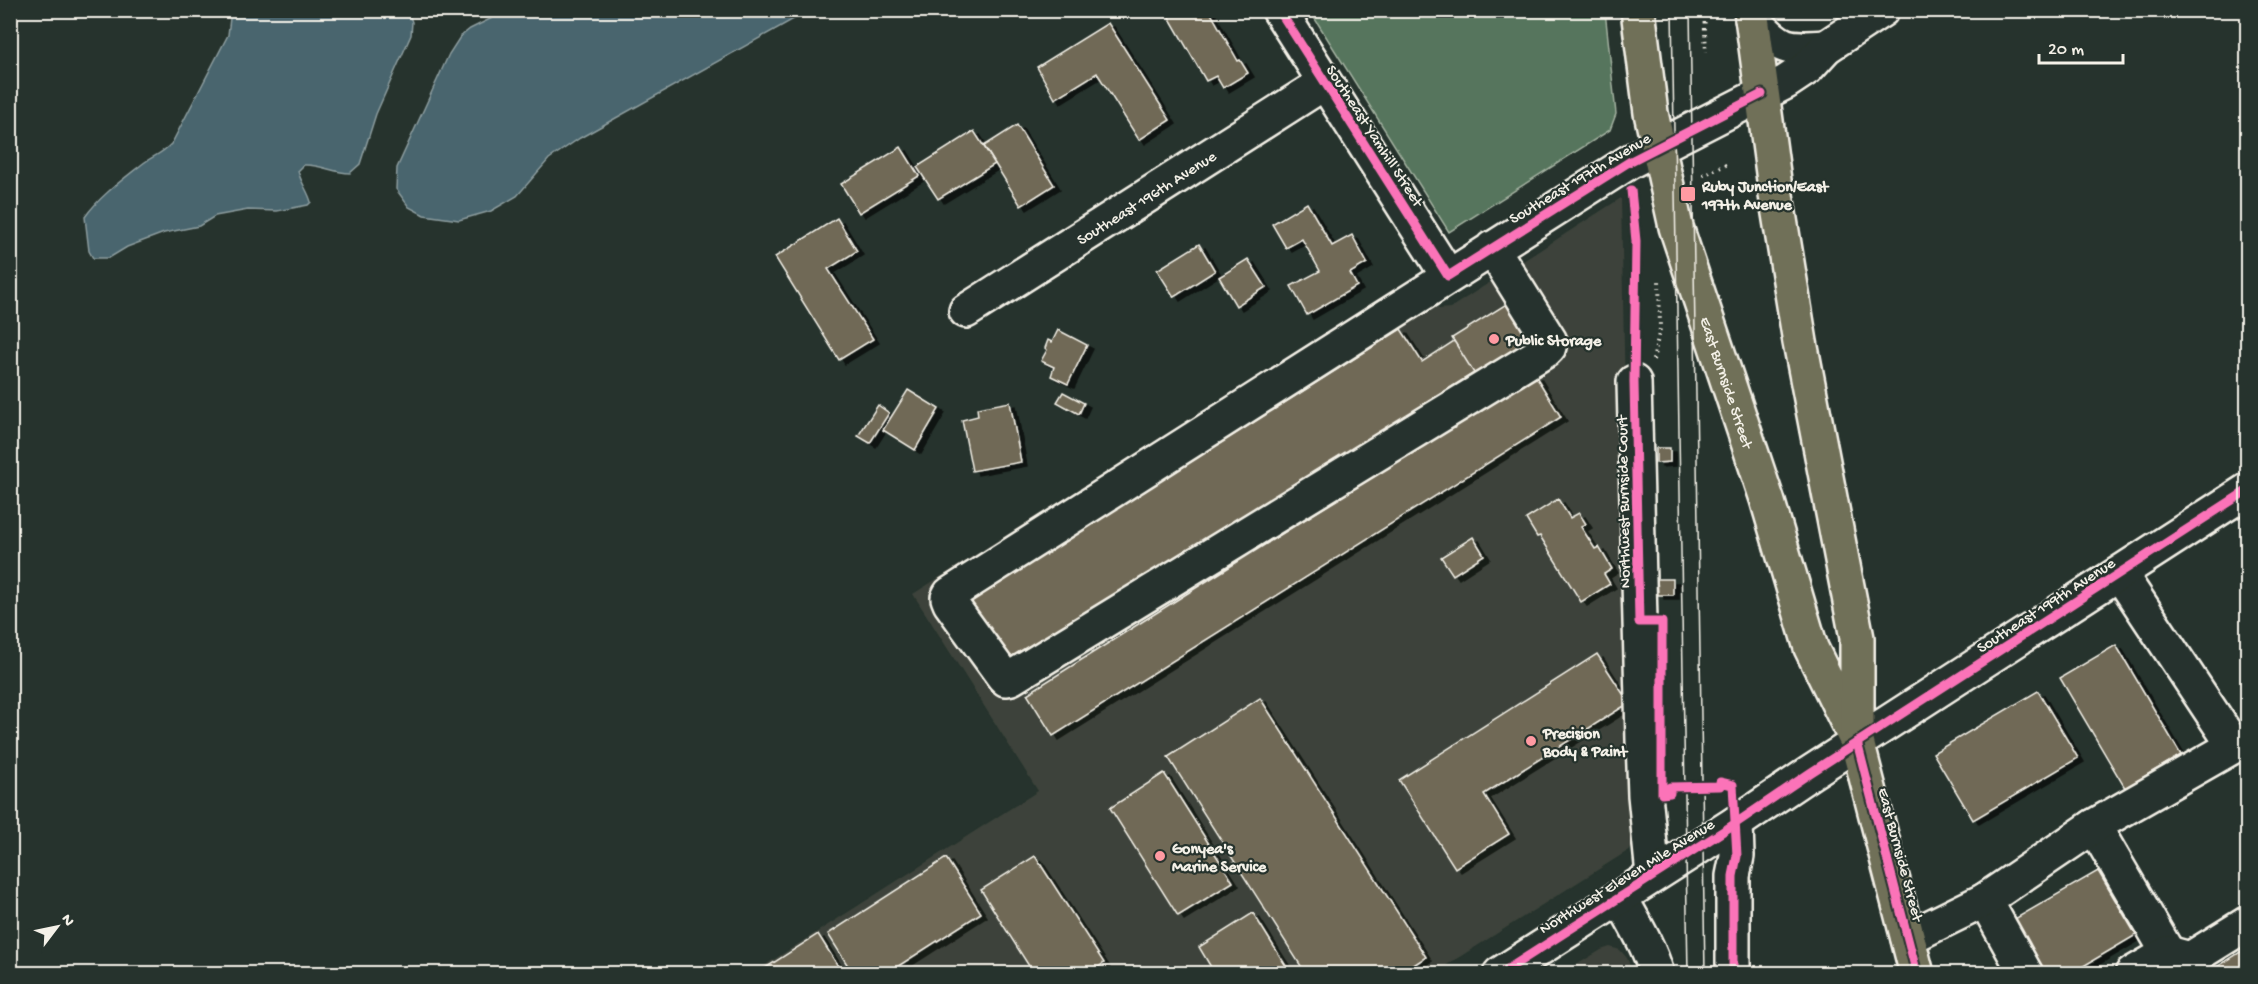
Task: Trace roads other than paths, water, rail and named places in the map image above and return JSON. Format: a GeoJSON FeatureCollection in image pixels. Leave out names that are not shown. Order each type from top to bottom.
{"type":"FeatureCollection","features":[{"type":"Feature","properties":{"kind":"main road","name":"East Burnside Street"},"geometry":{"type":"LineString","coordinates":[[1638,10],[1643,58],[1658,147],[1676,227],[1767,499],[1810,648],[1857,742],[1917,974]]}},
{"type":"Feature","properties":{"kind":"main road","name":"East Burnside Street"},"geometry":{"type":"LineString","coordinates":[[1751,15],[1761,94],[1802,354],[1857,638],[1857,742]]}},
{"type":"Feature","properties":{"kind":"street","name":"Southeast Yamhill Street"},"geometry":{"type":"LineString","coordinates":[[1279,10],[1448,276]]}},
{"type":"Feature","properties":{"kind":"street","name":"Southeast 197th Avenue"},"geometry":{"type":"LineString","coordinates":[[1492,248],[1550,342],[1545,351],[1011,678],[1006,679],[1003,676],[950,603],[948,598],[950,594],[1492,248],[1629,162],[1786,82],[1807,68],[1826,46],[1882,10]]}},
{"type":"Feature","properties":{"kind":"street","name":"Southeast 197th Avenue"},"geometry":{"type":"LineString","coordinates":[[1751,15],[1782,46],[1799,48],[1826,46]]}},
{"type":"Feature","properties":{"kind":"street","name":"Southeast 196th Avenue"},"geometry":{"type":"LineString","coordinates":[[966,311],[1324,82]]}},
{"type":"Feature","properties":{"kind":"street","name":"Northwest Burnside Court"},"geometry":{"type":"LineString","coordinates":[[1634,382],[1645,795],[1653,875]]}},
{"type":"Feature","properties":{"kind":"street","name":"Southeast 199th Avenue"},"geometry":{"type":"LineString","coordinates":[[1857,742],[2247,490]]}},
{"type":"Feature","properties":{"kind":"street"},"geometry":{"type":"LineString","coordinates":[[1908,938],[1985,900],[2094,826],[2241,757],[2120,574]]}},
{"type":"Feature","properties":{"kind":"street","name":"Northwest Eleven Mile Avenue"},"geometry":{"type":"LineString","coordinates":[[1500,974],[1736,823],[1857,742]]}},
{"type":"Feature","properties":{"kind":"street"},"geometry":{"type":"LineString","coordinates":[[1733,974],[1733,876],[1737,856],[1736,823]]}},
{"type":"Feature","properties":{"kind":"street"},"geometry":{"type":"LineString","coordinates":[[2094,826],[2168,953],[2190,959],[2247,923]]}},
{"type":"Feature","properties":{"kind":"street"},"geometry":{"type":"LineString","coordinates":[[1620,897],[1645,944],[1657,974]]}},
{"type":"Feature","properties":{"kind":"street"},"geometry":{"type":"LineString","coordinates":[[1985,900],[2026,974]]}},
{"type":"Feature","properties":{"kind":"street"},"geometry":{"type":"LineString","coordinates":[[2132,974],[2168,953]]}},
{"type":"Feature","properties":{"kind":"water"},"geometry":{"type":"Polygon","coordinates":[[[231,10],[408,11],[412,22],[411,35],[376,114],[360,164],[350,173],[304,165],[298,171],[311,202],[308,205],[277,211],[248,210],[215,216],[199,226],[164,233],[127,247],[109,258],[93,258],[89,251],[85,217],[111,189],[172,143],[228,35],[231,10]]]}},
{"type":"Feature","properties":{"kind":"water"},"geometry":{"type":"Polygon","coordinates":[[[508,10],[808,11],[580,138],[549,159],[517,196],[491,211],[459,220],[424,215],[409,207],[396,189],[397,168],[449,54],[460,37],[470,29],[508,10]]]}},
{"type":"Feature","properties":{"kind":"tram line"},"geometry":{"type":"LineString","coordinates":[[1672,10],[1688,974]]}},
{"type":"Feature","properties":{"kind":"tram line"},"geometry":{"type":"LineString","coordinates":[[1690,10],[1705,974]]}},
{"type":"Feature","properties":{"kind":"place","name":"Ruby Junction/East 197th Avenue"},"geometry":{"type":"Point","coordinates":[1688,194]}},
{"type":"Feature","properties":{"kind":"place","name":"Public Storage"},"geometry":{"type":"Point","coordinates":[1494,339]}},
{"type":"Feature","properties":{"kind":"place","name":"Precision Body & Paint"},"geometry":{"type":"Point","coordinates":[1531,741]}},
{"type":"Feature","properties":{"kind":"place","name":"Gonyea's Marine Service"},"geometry":{"type":"Point","coordinates":[1160,856]}}]}
